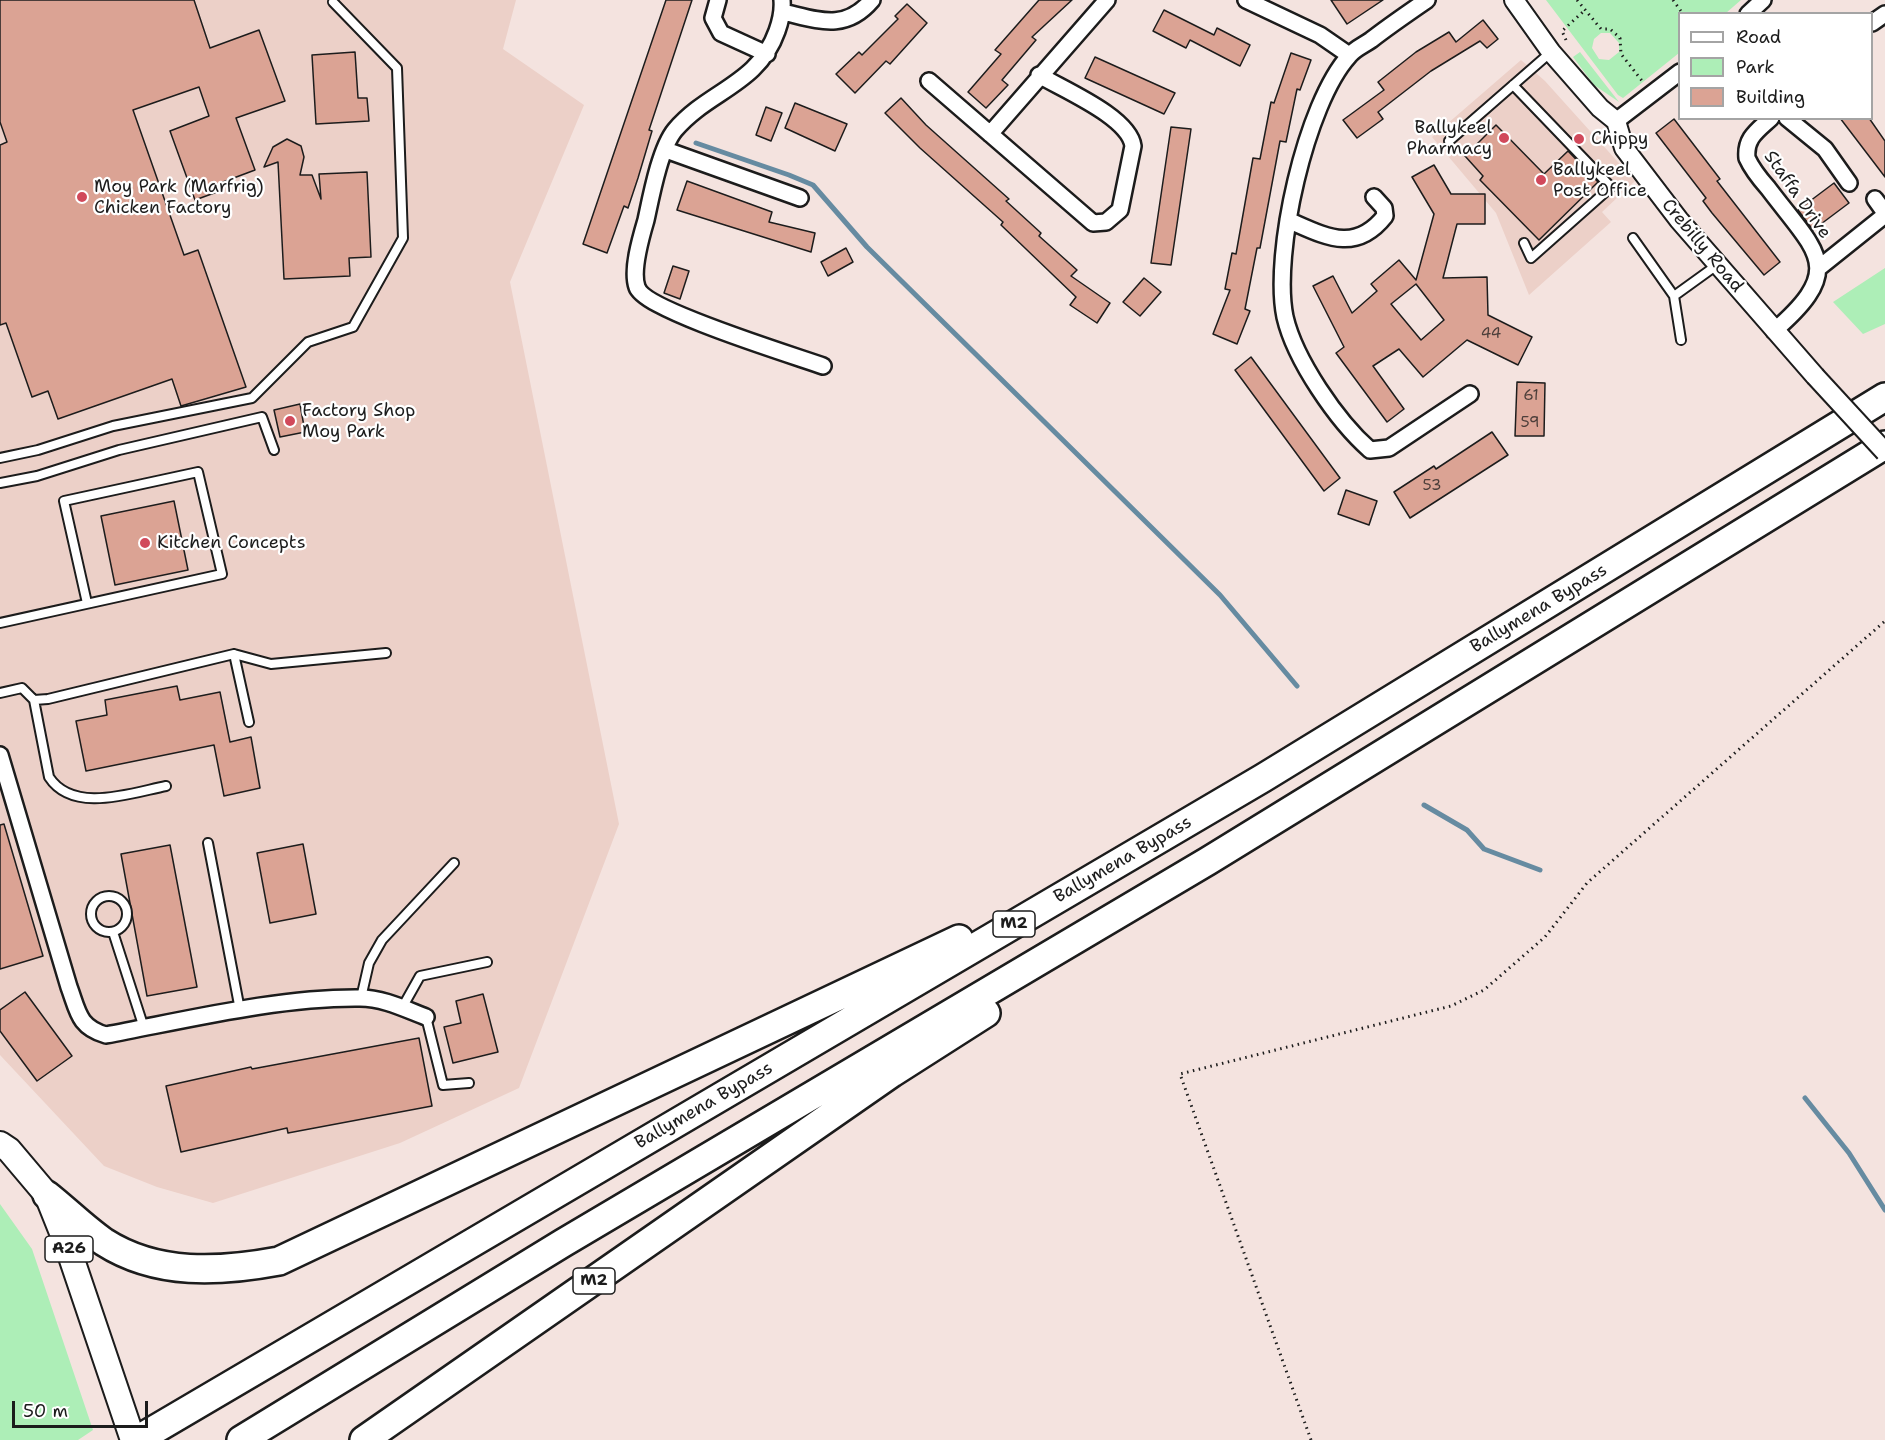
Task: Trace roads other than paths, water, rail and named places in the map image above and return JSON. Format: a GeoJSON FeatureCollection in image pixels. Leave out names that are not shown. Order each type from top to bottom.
{"type":"FeatureCollection","features":[{"type":"Feature","properties":{"kind":"highway","name":"Ballymena Bypass"},"geometry":{"type":"LineString","coordinates":[[135,1440],[1263,778],[1885,397]]}},
{"type":"Feature","properties":{"kind":"highway","name":"M2"},"geometry":{"type":"LineString","coordinates":[[240,1440],[574,1237],[1208,861],[1885,445]]}},
{"type":"Feature","properties":{"kind":"highway","name":"M2"},"geometry":{"type":"LineString","coordinates":[[364,1440],[892,1073],[1443,718]]}},
{"type":"Feature","properties":{"kind":"highway","name":"M2"},"geometry":{"type":"LineString","coordinates":[[47,1195],[105,1242],[162,1265],[232,1270],[279,1261],[1034,904],[1263,778]]}},
{"type":"Feature","properties":{"kind":"highway","name":"A26"},"geometry":{"type":"LineString","coordinates":[[0,1144],[9,1150],[47,1195],[67,1245],[109,1371],[135,1440]]}},
{"type":"Feature","properties":{"kind":"street"},"geometry":{"type":"LineString","coordinates":[[718,0],[713,18],[721,33],[767,54]]}},
{"type":"Feature","properties":{"kind":"street"},"geometry":{"type":"LineString","coordinates":[[823,366],[682,315],[645,298],[637,287],[637,255],[658,171],[674,132],[697,109],[755,69],[767,54],[783,6],[818,20],[844,21],[872,0]]}},
{"type":"Feature","properties":{"kind":"street"},"geometry":{"type":"LineString","coordinates":[[990,134],[1039,75],[1107,0]]}},
{"type":"Feature","properties":{"kind":"street"},"geometry":{"type":"LineString","coordinates":[[1246,0],[1320,35],[1349,55]]}},
{"type":"Feature","properties":{"kind":"street"},"geometry":{"type":"LineString","coordinates":[[1427,0],[1349,55],[1325,95],[1309,136],[1288,220],[1282,292],[1292,338],[1336,411],[1363,443],[1376,451],[1389,448],[1470,394]]}},
{"type":"Feature","properties":{"kind":"street"},"geometry":{"type":"LineString","coordinates":[[1514,0],[1551,52],[1600,108],[1616,121],[1678,74]]}},
{"type":"Feature","properties":{"kind":"street"},"geometry":{"type":"LineString","coordinates":[[1750,12],[1763,0]]}},
{"type":"Feature","properties":{"kind":"street"},"geometry":{"type":"LineString","coordinates":[[929,81],[1093,223],[1106,222],[1114,218],[1120,210],[1133,146],[1132,136],[1118,120],[1039,75]]}},
{"type":"Feature","properties":{"kind":"street","name":"Staffa Drive"},"geometry":{"type":"LineString","coordinates":[[1769,120],[1750,136],[1746,148],[1747,158],[1814,248],[1820,267],[1818,280],[1802,307],[1774,331]]}},
{"type":"Feature","properties":{"kind":"street"},"geometry":{"type":"LineString","coordinates":[[1789,120],[1825,149],[1849,183]]}},
{"type":"Feature","properties":{"kind":"street","name":"Crebilly Road"},"geometry":{"type":"LineString","coordinates":[[1616,121],[1624,148],[1678,220],[1774,331],[1885,452]]}},
{"type":"Feature","properties":{"kind":"street"},"geometry":{"type":"LineString","coordinates":[[666,150],[800,198]]}},
{"type":"Feature","properties":{"kind":"street"},"geometry":{"type":"LineString","coordinates":[[1288,220],[1328,237],[1347,240],[1361,236],[1377,226],[1385,216],[1384,208],[1374,197]]}},
{"type":"Feature","properties":{"kind":"street","name":"Staffa Drive"},"geometry":{"type":"LineString","coordinates":[[1820,267],[1885,214],[1875,199]]}},
{"type":"Feature","properties":{"kind":"street"},"geometry":{"type":"LineString","coordinates":[[0,755],[81,1022],[92,1031],[106,1035],[293,1002],[361,998],[402,1008],[426,1017]]}},
{"type":"Feature","properties":{"kind":"lane"},"geometry":{"type":"LineString","coordinates":[[1,456],[38,450],[113,426],[252,398],[308,342],[353,327],[403,238],[397,68],[333,2]]}},
{"type":"Feature","properties":{"kind":"lane"},"geometry":{"type":"LineString","coordinates":[[1449,141],[1551,52]]}},
{"type":"Feature","properties":{"kind":"lane"},"geometry":{"type":"LineString","coordinates":[[1513,85],[1611,187],[1531,258],[1524,243]]}},
{"type":"Feature","properties":{"kind":"lane"},"geometry":{"type":"LineString","coordinates":[[1633,238],[1674,296],[1681,340]]}},
{"type":"Feature","properties":{"kind":"lane"},"geometry":{"type":"LineString","coordinates":[[1674,296],[1717,265]]}},
{"type":"Feature","properties":{"kind":"lane"},"geometry":{"type":"LineString","coordinates":[[0,483],[37,476],[119,450],[262,417],[274,450]]}},
{"type":"Feature","properties":{"kind":"lane"},"geometry":{"type":"LineString","coordinates":[[0,624],[222,574],[198,472],[64,501],[87,603]]}},
{"type":"Feature","properties":{"kind":"lane"},"geometry":{"type":"LineString","coordinates":[[34,700],[48,699],[234,654],[271,664],[386,653]]}},
{"type":"Feature","properties":{"kind":"lane"},"geometry":{"type":"LineString","coordinates":[[234,654],[249,722]]}},
{"type":"Feature","properties":{"kind":"lane"},"geometry":{"type":"LineString","coordinates":[[0,693],[22,688],[34,700],[49,777],[55,786],[67,793],[104,799],[166,786]]}},
{"type":"Feature","properties":{"kind":"lane"},"geometry":{"type":"LineString","coordinates":[[208,843],[241,1011]]}},
{"type":"Feature","properties":{"kind":"lane"},"geometry":{"type":"LineString","coordinates":[[361,998],[369,963],[382,940],[454,863]]}},
{"type":"Feature","properties":{"kind":"lane"},"geometry":{"type":"LineString","coordinates":[[105,896],[118,898],[126,907],[127,920],[119,930],[113,932],[102,931],[91,918],[92,907],[105,896]]}},
{"type":"Feature","properties":{"kind":"lane"},"geometry":{"type":"LineString","coordinates":[[113,932],[144,1028]]}},
{"type":"Feature","properties":{"kind":"lane"},"geometry":{"type":"LineString","coordinates":[[402,1008],[420,976],[487,962]]}},
{"type":"Feature","properties":{"kind":"lane"},"geometry":{"type":"LineString","coordinates":[[426,1017],[443,1085],[469,1083]]}},
{"type":"Feature","properties":{"kind":"waterway"},"geometry":{"type":"LineString","coordinates":[[696,143],[813,185],[867,247],[1220,595],[1297,686]]}},
{"type":"Feature","properties":{"kind":"waterway"},"geometry":{"type":"LineString","coordinates":[[1424,805],[1467,830],[1484,849],[1540,870]]}},
{"type":"Feature","properties":{"kind":"waterway"},"geometry":{"type":"LineString","coordinates":[[1805,1098],[1849,1153],[1885,1210]]}},
{"type":"Feature","properties":{"kind":"place","name":"Ballykeel Pharmacy"},"geometry":{"type":"Point","coordinates":[1504,138]}},
{"type":"Feature","properties":{"kind":"place","name":"Chippy"},"geometry":{"type":"Point","coordinates":[1579,139]}},
{"type":"Feature","properties":{"kind":"place","name":"Ballykeel Post Office"},"geometry":{"type":"Point","coordinates":[1541,180]}},
{"type":"Feature","properties":{"kind":"place","name":"Moy Park (Marfrig) Chicken Factory"},"geometry":{"type":"Point","coordinates":[82,197]}},
{"type":"Feature","properties":{"kind":"place","name":"Factory Shop Moy Park"},"geometry":{"type":"Point","coordinates":[290,421]}},
{"type":"Feature","properties":{"kind":"place","name":"Kitchen Concepts"},"geometry":{"type":"Point","coordinates":[145,543]}}]}
